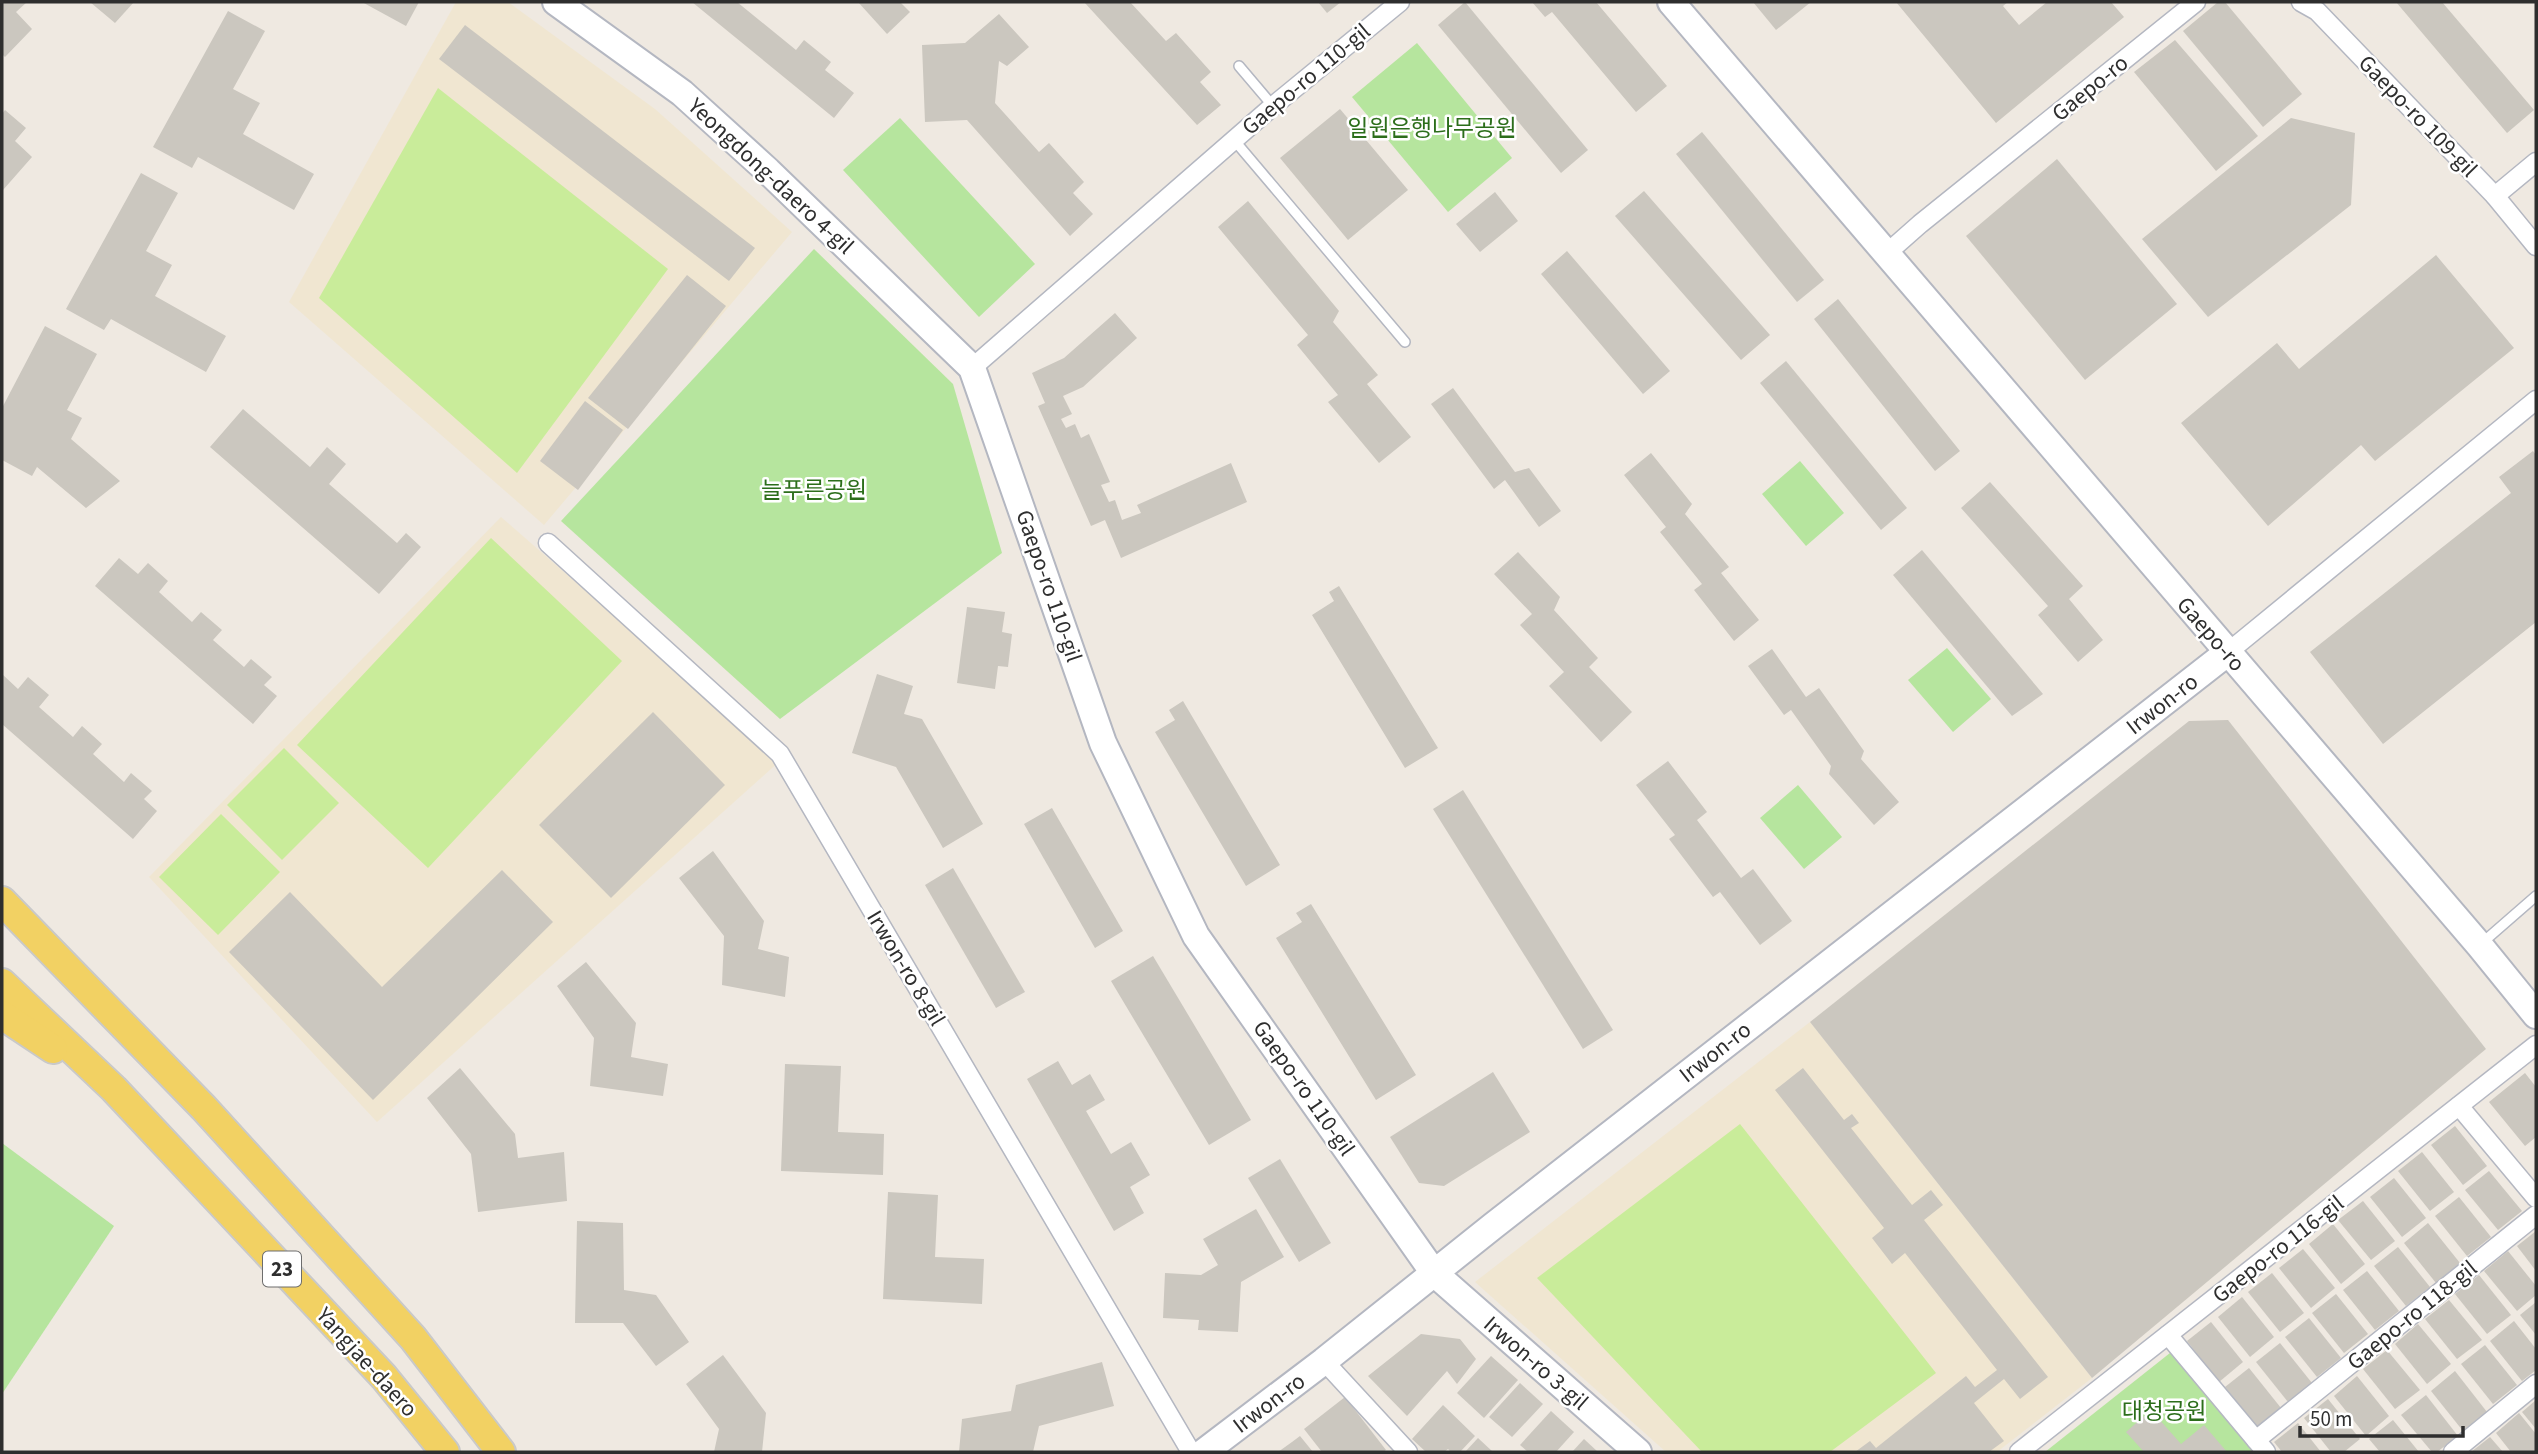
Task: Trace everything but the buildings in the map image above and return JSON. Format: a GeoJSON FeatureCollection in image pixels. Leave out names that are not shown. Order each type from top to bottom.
{"type":"FeatureCollection","features":[{"type":"Feature","properties":{"kind":"main road","name":"Yangjae-daero"},"geometry":{"type":"LineString","coordinates":[[2,901],[204,1108],[413,1338],[501,1452]]}},
{"type":"Feature","properties":{"kind":"main road","name":"Yangjae-daero"},"geometry":{"type":"LineString","coordinates":[[2,928],[204,1108]]}},
{"type":"Feature","properties":{"kind":"main road","name":"Yangjae-daero"},"geometry":{"type":"LineString","coordinates":[[2,983],[114,1089],[384,1377],[445,1452]]}},
{"type":"Feature","properties":{"kind":"main road","name":"Yangjae-daero"},"geometry":{"type":"LineString","coordinates":[[2,1015],[114,1089]]}},
{"type":"Feature","properties":{"kind":"street","name":"Yeongdong-daero 4-gil"},"geometry":{"type":"LineString","coordinates":[[556,2],[682,93],[768,170],[972,368]]}},
{"type":"Feature","properties":{"kind":"street","name":"Gaepo-ro 110-gil"},"geometry":{"type":"LineString","coordinates":[[1400,2],[1273,106],[972,368],[1103,743],[1196,936],[1434,1273]]}},
{"type":"Feature","properties":{"kind":"street","name":"Gaepo-ro"},"geometry":{"type":"LineString","coordinates":[[1671,2],[2480,946],[2536,1016]]}},
{"type":"Feature","properties":{"kind":"street","name":"Gaepo-ro"},"geometry":{"type":"LineString","coordinates":[[1886,254],[2196,2]]}},
{"type":"Feature","properties":{"kind":"street","name":"Gaepo-ro 109-gil"},"geometry":{"type":"LineString","coordinates":[[2301,2],[2317,11],[2495,196],[2536,162]]}},
{"type":"Feature","properties":{"kind":"street"},"geometry":{"type":"LineString","coordinates":[[2495,196],[2536,246]]}},
{"type":"Feature","properties":{"kind":"street"},"geometry":{"type":"LineString","coordinates":[[2227,653],[2536,400]]}},
{"type":"Feature","properties":{"kind":"street","name":"Irwon-ro 8-gil"},"geometry":{"type":"LineString","coordinates":[[548,543],[780,754],[1192,1452]]}},
{"type":"Feature","properties":{"kind":"street","name":"Irwon-ro"},"geometry":{"type":"LineString","coordinates":[[1204,1452],[1324,1362],[2227,653]]}},
{"type":"Feature","properties":{"kind":"street","name":"Gaepo-ro 116-gil"},"geometry":{"type":"LineString","coordinates":[[2019,1452],[2536,1045]]}},
{"type":"Feature","properties":{"kind":"street"},"geometry":{"type":"LineString","coordinates":[[2459,1106],[2536,1198]]}},
{"type":"Feature","properties":{"kind":"street","name":"Gaepo-ro 118-gil"},"geometry":{"type":"LineString","coordinates":[[2261,1446],[2536,1215]]}},
{"type":"Feature","properties":{"kind":"street","name":"Irwon-ro 3-gil"},"geometry":{"type":"LineString","coordinates":[[1434,1273],[1637,1452]]}},
{"type":"Feature","properties":{"kind":"street"},"geometry":{"type":"LineString","coordinates":[[2168,1335],[2261,1446]]}},
{"type":"Feature","properties":{"kind":"street"},"geometry":{"type":"LineString","coordinates":[[1324,1362],[1408,1452]]}},
{"type":"Feature","properties":{"kind":"street"},"geometry":{"type":"LineString","coordinates":[[2453,1452],[2536,1384]]}},
{"type":"Feature","properties":{"kind":"lane"},"geometry":{"type":"LineString","coordinates":[[1239,66],[1273,106]]}},
{"type":"Feature","properties":{"kind":"lane"},"geometry":{"type":"LineString","coordinates":[[1234,140],[1405,342]]}},
{"type":"Feature","properties":{"kind":"lane"},"geometry":{"type":"LineString","coordinates":[[2480,946],[2536,896]]}},
{"type":"Feature","properties":{"kind":"shaded area"},"geometry":{"type":"Polygon","coordinates":[[[456,2],[508,2],[655,109],[792,232],[544,525],[289,302],[456,2]]]}},
{"type":"Feature","properties":{"kind":"shaded area"},"geometry":{"type":"Polygon","coordinates":[[[501,517],[780,761],[377,1122],[149,877],[501,517]]]}},
{"type":"Feature","properties":{"kind":"shaded area"},"geometry":{"type":"Polygon","coordinates":[[[1810,1022],[2092,1378],[1997,1452],[1666,1452],[1475,1282],[1810,1022]]]}},
{"type":"Feature","properties":{"kind":"green space","name":"일원은행나무공원"},"geometry":{"type":"Polygon","coordinates":[[[1417,43],[1512,158],[1448,212],[1352,97],[1417,43]]]}},
{"type":"Feature","properties":{"kind":"green space"},"geometry":{"type":"Polygon","coordinates":[[[438,88],[668,269],[517,473],[319,298],[438,88]]]}},
{"type":"Feature","properties":{"kind":"green space"},"geometry":{"type":"Polygon","coordinates":[[[900,118],[1035,264],[979,317],[843,170],[900,118]]]}},
{"type":"Feature","properties":{"kind":"green space","name":"늘푸른공원"},"geometry":{"type":"Polygon","coordinates":[[[814,249],[953,384],[1002,553],[780,719],[561,521],[814,249]]]}},
{"type":"Feature","properties":{"kind":"green space"},"geometry":{"type":"Polygon","coordinates":[[[1800,461],[1844,513],[1806,546],[1762,494],[1800,461]]]}},
{"type":"Feature","properties":{"kind":"green space"},"geometry":{"type":"Polygon","coordinates":[[[491,538],[622,661],[428,868],[297,745],[491,538]]]}},
{"type":"Feature","properties":{"kind":"green space"},"geometry":{"type":"Polygon","coordinates":[[[1947,648],[1991,699],[1953,732],[1908,680],[1947,648]]]}},
{"type":"Feature","properties":{"kind":"green space"},"geometry":{"type":"Polygon","coordinates":[[[284,748],[339,803],[282,860],[227,805],[284,748]]]}},
{"type":"Feature","properties":{"kind":"green space"},"geometry":{"type":"Polygon","coordinates":[[[1798,785],[1842,837],[1804,869],[1760,818],[1798,785]]]}},
{"type":"Feature","properties":{"kind":"green space"},"geometry":{"type":"Polygon","coordinates":[[[221,814],[280,872],[218,935],[159,877],[221,814]]]}},
{"type":"Feature","properties":{"kind":"green space"},"geometry":{"type":"Polygon","coordinates":[[[1740,1124],[1936,1373],[1830,1452],[1702,1452],[1537,1278],[1740,1124]]]}},
{"type":"Feature","properties":{"kind":"green space"},"geometry":{"type":"Polygon","coordinates":[[[2,1143],[114,1226],[2,1394],[2,1143]]]}},
{"type":"Feature","properties":{"kind":"green space","name":"대청공원"},"geometry":{"type":"Polygon","coordinates":[[[2170,1353],[2253,1452],[2045,1452],[2170,1353]]]}}]}
